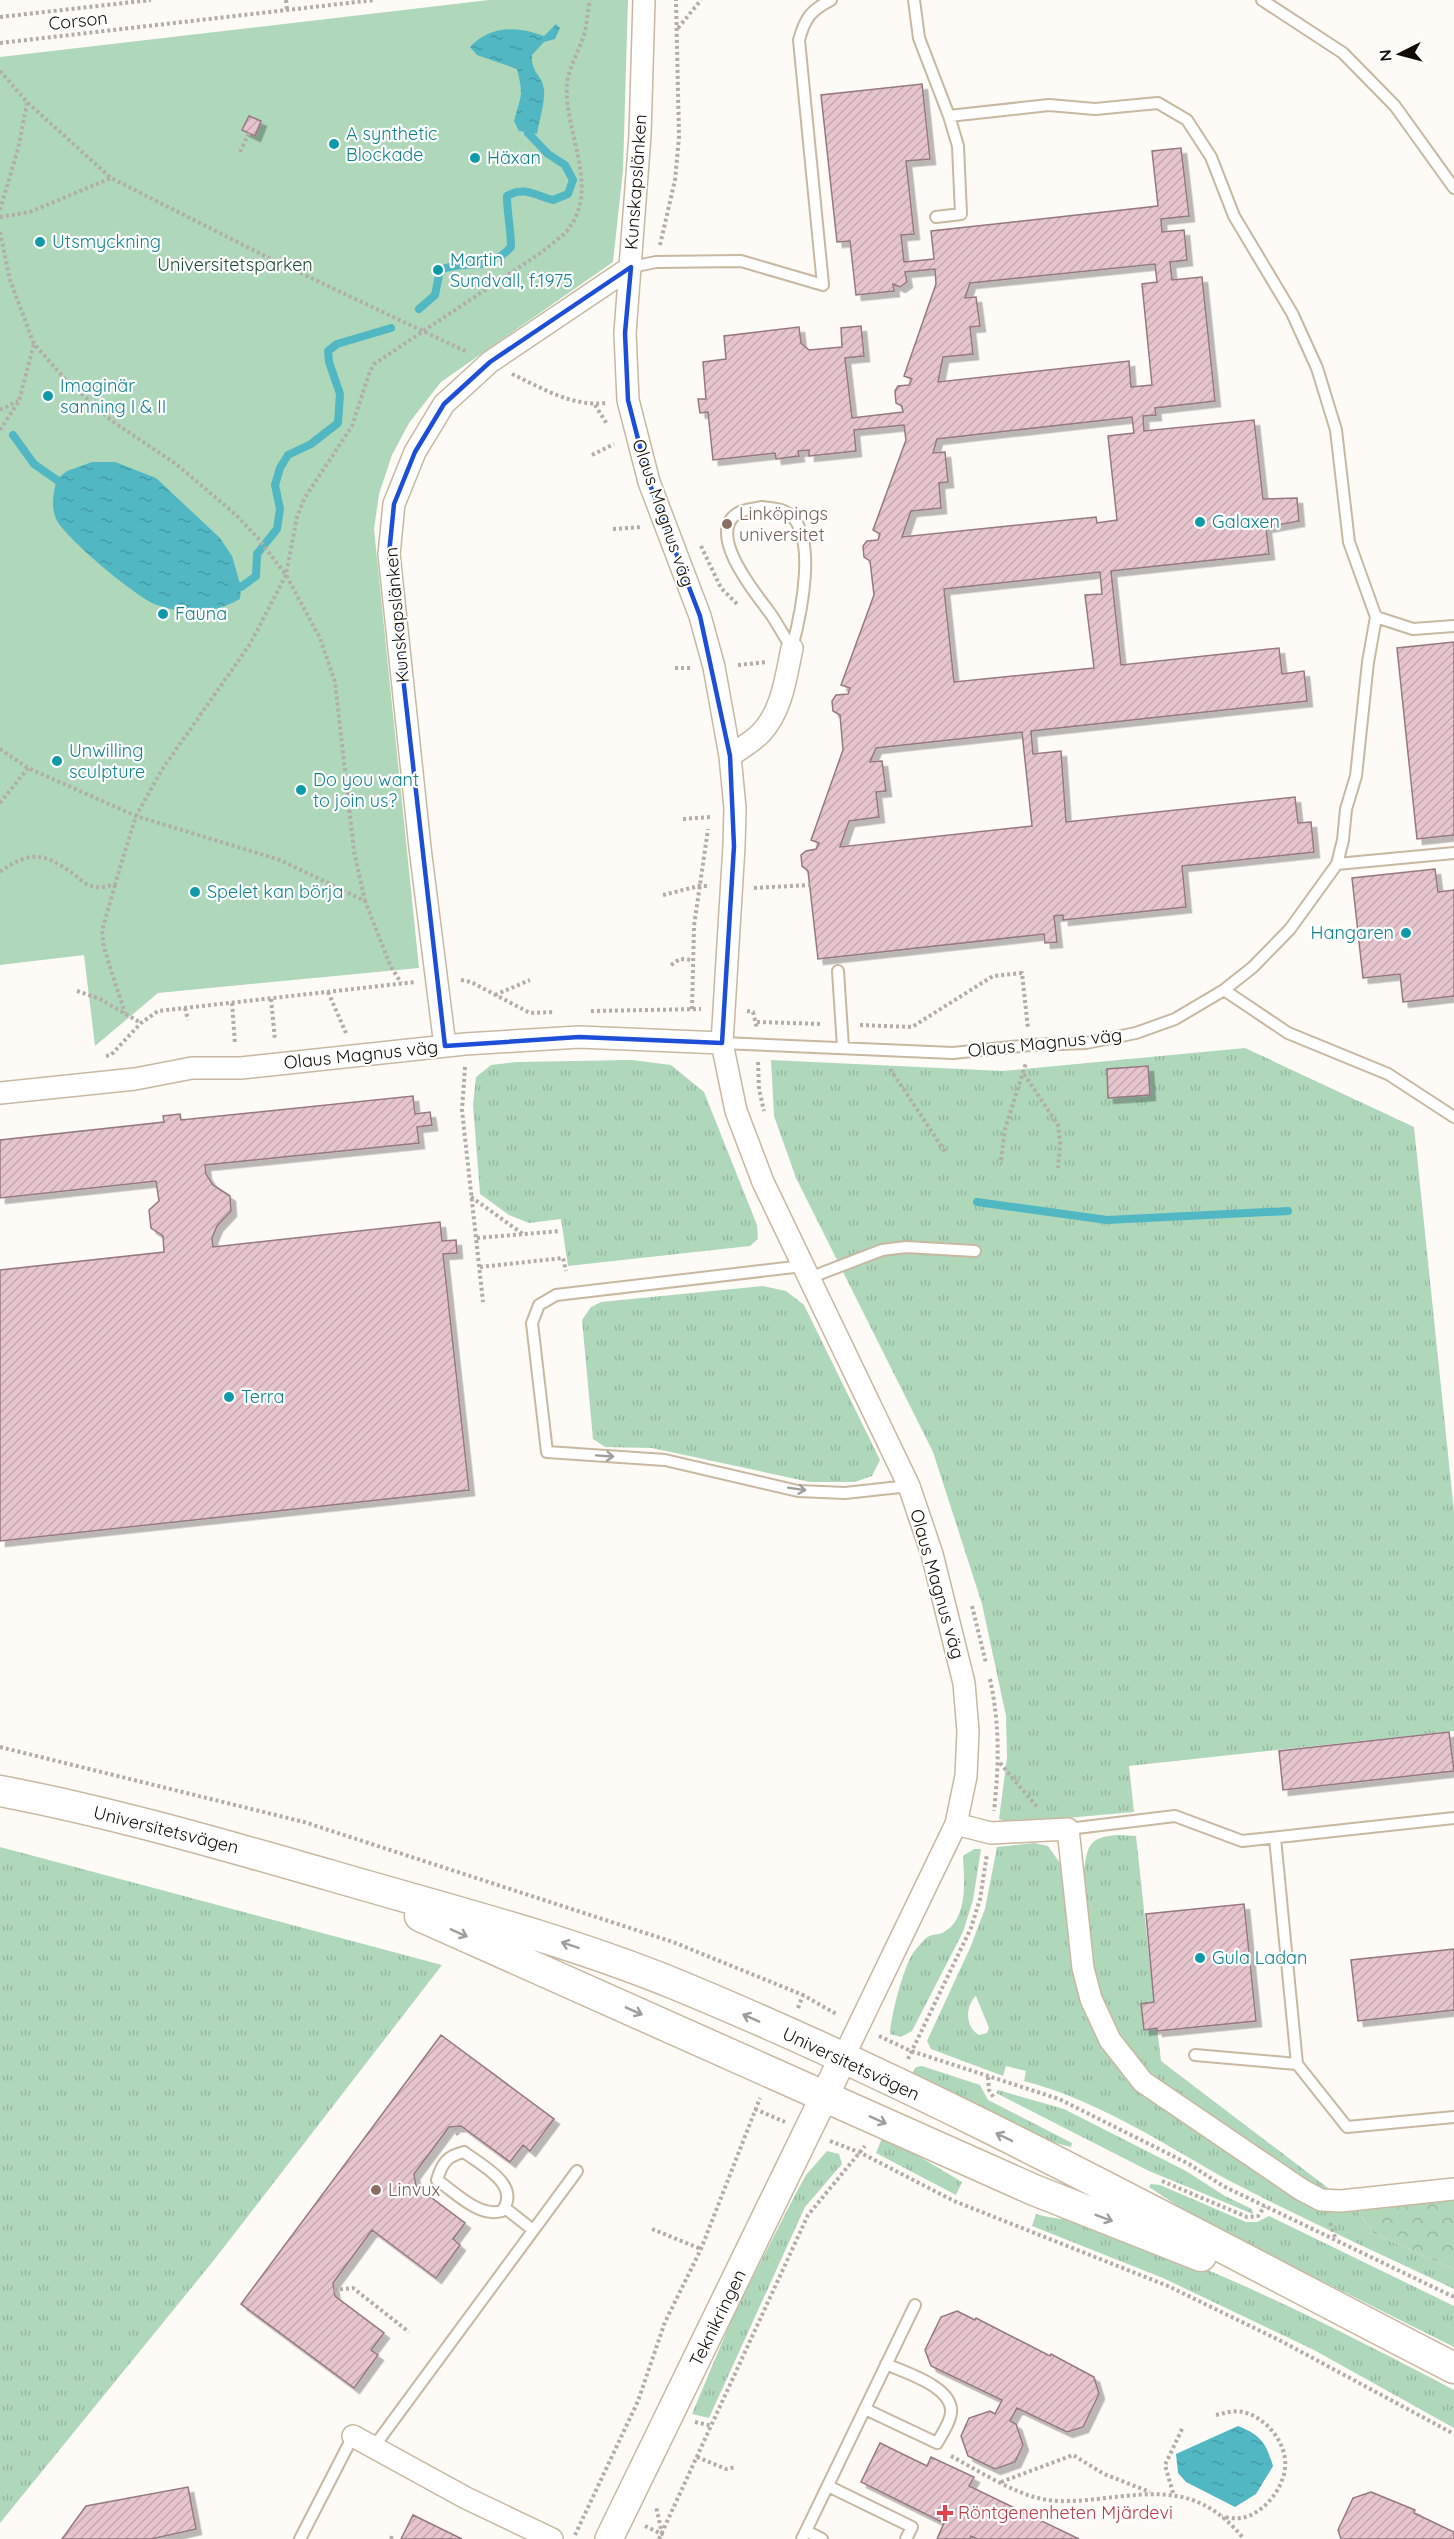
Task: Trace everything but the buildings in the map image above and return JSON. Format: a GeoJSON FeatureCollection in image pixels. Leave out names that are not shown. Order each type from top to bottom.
{"type":"FeatureCollection","features":[{"type":"Feature","properties":{"kind":"main road","name":"Universitetsvägen"},"geometry":{"type":"LineString","coordinates":[[0,1791],[124,1818],[493,1920],[578,1947],[676,1985],[843,2058],[1057,2162],[1454,2368]]}},
{"type":"Feature","properties":{"kind":"main road","name":"Universitetsvägen"},"geometry":{"type":"LineString","coordinates":[[329,1875],[1034,2190],[1347,2313]]}},
{"type":"Feature","properties":{"kind":"street","name":"Kunskapslänken"},"geometry":{"type":"LineString","coordinates":[[455,1045],[437,980],[388,554],[394,504],[415,452],[444,404],[490,362],[631,267],[642,113],[644,0]]}},
{"type":"Feature","properties":{"kind":"street","name":"Olaus Magnus väg"},"geometry":{"type":"LineString","coordinates":[[631,267],[625,333],[628,400],[649,482],[703,626],[714,667],[730,756],[735,837],[722,1043],[736,1111],[763,1182],[909,1486],[932,1554],[964,1683],[968,1731],[966,1776],[956,1824],[825,2097]]}},
{"type":"Feature","properties":{"kind":"street"},"geometry":{"type":"LineString","coordinates":[[730,756],[761,733],[773,717],[785,682],[792,648]]}},
{"type":"Feature","properties":{"kind":"street","name":"Olaus Magnus väg"},"geometry":{"type":"LineString","coordinates":[[0,1093],[135,1079],[192,1068],[241,1068],[455,1045],[579,1037],[722,1043]]}},
{"type":"Feature","properties":{"kind":"street"},"geometry":{"type":"LineString","coordinates":[[956,1824],[991,1833],[1063,1830],[1078,1936],[1091,1999],[1110,2040],[1143,2082],[1302,2190],[1321,2200],[1341,2201],[1454,2189]]}},
{"type":"Feature","properties":{"kind":"street","name":"Teknikringen"},"geometry":{"type":"LineString","coordinates":[[609,2539],[825,2097]]}},
{"type":"Feature","properties":{"kind":"street"},"geometry":{"type":"LineString","coordinates":[[353,2436],[466,2498],[552,2539]]}},
{"type":"Feature","properties":{"kind":"lane"},"geometry":{"type":"LineString","coordinates":[[631,267],[656,262],[741,261],[823,285],[799,40],[804,20],[820,5],[831,0]]}},
{"type":"Feature","properties":{"kind":"lane"},"geometry":{"type":"LineString","coordinates":[[914,0],[919,38],[950,116],[958,146],[962,214],[936,217]]}},
{"type":"Feature","properties":{"kind":"lane"},"geometry":{"type":"LineString","coordinates":[[1262,0],[1344,53],[1395,106],[1454,188]]}},
{"type":"Feature","properties":{"kind":"lane"},"geometry":{"type":"LineString","coordinates":[[950,116],[1049,105],[1095,109],[1158,103],[1187,120],[1211,157],[1234,216],[1292,313],[1317,368],[1336,430],[1348,542],[1376,617],[1368,662],[1356,776],[1346,809],[1343,840],[1337,864],[1454,853]]}},
{"type":"Feature","properties":{"kind":"lane"},"geometry":{"type":"LineString","coordinates":[[761,507],[784,510],[796,521],[805,547],[802,609],[792,648],[772,615],[738,569],[727,539],[731,520],[739,513],[761,507]]}},
{"type":"Feature","properties":{"kind":"lane"},"geometry":{"type":"LineString","coordinates":[[1376,617],[1413,629],[1454,626]]}},
{"type":"Feature","properties":{"kind":"lane","name":"Olaus Magnus väg"},"geometry":{"type":"LineString","coordinates":[[722,1043],[953,1053],[1030,1045],[1086,1043],[1136,1033],[1175,1019],[1224,990],[1253,967],[1290,929],[1337,864]]}},
{"type":"Feature","properties":{"kind":"lane"},"geometry":{"type":"LineString","coordinates":[[838,971],[844,1025],[843,1047]]}},
{"type":"Feature","properties":{"kind":"lane"},"geometry":{"type":"LineString","coordinates":[[1224,990],[1288,1033],[1388,1074],[1454,1117]]}},
{"type":"Feature","properties":{"kind":"lane"},"geometry":{"type":"LineString","coordinates":[[909,1486],[845,1493],[798,1491],[665,1460],[547,1452],[532,1323],[539,1305],[556,1295],[806,1272],[882,1250],[906,1247],[975,1251]]}},
{"type":"Feature","properties":{"kind":"lane"},"geometry":{"type":"LineString","coordinates":[[1063,1830],[1175,1816],[1242,1841],[1454,1818]]}},
{"type":"Feature","properties":{"kind":"lane"},"geometry":{"type":"LineString","coordinates":[[1275,1838],[1297,2064],[1347,2127],[1454,2117]]}},
{"type":"Feature","properties":{"kind":"lane"},"geometry":{"type":"LineString","coordinates":[[1195,2055],[1297,2064]]}},
{"type":"Feature","properties":{"kind":"lane"},"geometry":{"type":"LineString","coordinates":[[464,2152],[500,2178],[506,2189],[505,2208],[494,2214],[482,2212],[437,2180],[444,2161],[452,2155],[464,2152]]}},
{"type":"Feature","properties":{"kind":"lane"},"geometry":{"type":"LineString","coordinates":[[373,2448],[577,2171]]}},
{"type":"Feature","properties":{"kind":"lane"},"geometry":{"type":"LineString","coordinates":[[505,2208],[533,2230]]}},
{"type":"Feature","properties":{"kind":"lane"},"geometry":{"type":"LineString","coordinates":[[822,2539],[804,2535],[915,2305]]}},
{"type":"Feature","properties":{"kind":"lane"},"geometry":{"type":"LineString","coordinates":[[865,2409],[938,2443],[951,2414],[951,2404],[945,2393],[886,2364]]}},
{"type":"Feature","properties":{"kind":"lane"},"geometry":{"type":"LineString","coordinates":[[300,2539],[353,2436]]}},
{"type":"Feature","properties":{"kind":"lane"},"geometry":{"type":"LineString","coordinates":[[828,2486],[912,2527],[906,2539]]}},
{"type":"Feature","properties":{"kind":"path"},"geometry":{"type":"LineString","coordinates":[[0,17],[151,0]]}},
{"type":"Feature","properties":{"kind":"path"},"geometry":{"type":"LineString","coordinates":[[286,0],[287,10]]}},
{"type":"Feature","properties":{"kind":"path","name":"Corson"},"geometry":{"type":"LineString","coordinates":[[0,43],[374,0]]}},
{"type":"Feature","properties":{"kind":"path"},"geometry":{"type":"LineString","coordinates":[[125,1013],[104,948],[102,931],[136,816],[161,771],[250,644],[286,575],[300,508],[352,426],[374,364],[542,252],[565,233],[572,221],[582,192],[567,81],[585,31],[590,0]]}},
{"type":"Feature","properties":{"kind":"path"},"geometry":{"type":"LineString","coordinates":[[656,262],[675,180],[679,137],[676,0]]}},
{"type":"Feature","properties":{"kind":"path"},"geometry":{"type":"LineString","coordinates":[[677,28],[701,0]]}},
{"type":"Feature","properties":{"kind":"path"},"geometry":{"type":"LineString","coordinates":[[0,71],[27,102],[111,178],[269,258],[561,398],[595,404],[628,400]]}},
{"type":"Feature","properties":{"kind":"path"},"geometry":{"type":"LineString","coordinates":[[0,210],[18,148],[27,102]]}},
{"type":"Feature","properties":{"kind":"path"},"geometry":{"type":"LineString","coordinates":[[240,152],[249,133]]}},
{"type":"Feature","properties":{"kind":"path"},"geometry":{"type":"LineString","coordinates":[[0,218],[30,212],[111,178]]}},
{"type":"Feature","properties":{"kind":"path"},"geometry":{"type":"LineString","coordinates":[[0,232],[10,280],[34,344],[66,380],[112,421],[176,464],[235,514],[257,537],[286,575],[320,638],[334,682],[354,851],[365,901],[390,965],[401,983]]}},
{"type":"Feature","properties":{"kind":"path"},"geometry":{"type":"LineString","coordinates":[[0,430],[19,401],[34,344]]}},
{"type":"Feature","properties":{"kind":"path"},"geometry":{"type":"LineString","coordinates":[[0,410],[19,401]]}},
{"type":"Feature","properties":{"kind":"path"},"geometry":{"type":"LineString","coordinates":[[595,404],[609,428]]}},
{"type":"Feature","properties":{"kind":"path"},"geometry":{"type":"LineString","coordinates":[[592,455],[614,444],[611,436]]}},
{"type":"Feature","properties":{"kind":"path"},"geometry":{"type":"LineString","coordinates":[[639,518],[647,537]]}},
{"type":"Feature","properties":{"kind":"path"},"geometry":{"type":"LineString","coordinates":[[699,541],[722,588],[744,611]]}},
{"type":"Feature","properties":{"kind":"path"},"geometry":{"type":"LineString","coordinates":[[767,655],[767,669]]}},
{"type":"Feature","properties":{"kind":"path"},"geometry":{"type":"LineString","coordinates":[[688,658],[693,680]]}},
{"type":"Feature","properties":{"kind":"path"},"geometry":{"type":"LineString","coordinates":[[675,668],[691,668]]}},
{"type":"Feature","properties":{"kind":"path"},"geometry":{"type":"LineString","coordinates":[[0,749],[28,768],[136,816],[280,860],[365,901]]}},
{"type":"Feature","properties":{"kind":"path"},"geometry":{"type":"LineString","coordinates":[[0,803],[28,768]]}},
{"type":"Feature","properties":{"kind":"path"},"geometry":{"type":"LineString","coordinates":[[692,1009],[694,926],[710,807]]}},
{"type":"Feature","properties":{"kind":"path"},"geometry":{"type":"LineString","coordinates":[[683,819],[710,817]]}},
{"type":"Feature","properties":{"kind":"path"},"geometry":{"type":"LineString","coordinates":[[0,872],[23,858],[37,856],[59,864],[91,886],[103,887],[115,884]]}},
{"type":"Feature","properties":{"kind":"path"},"geometry":{"type":"LineString","coordinates":[[754,899],[756,877]]}},
{"type":"Feature","properties":{"kind":"path"},"geometry":{"type":"LineString","coordinates":[[671,965],[680,960],[693,960]]}},
{"type":"Feature","properties":{"kind":"path"},"geometry":{"type":"LineString","coordinates":[[912,1027],[993,976],[1022,973],[1030,1045],[1024,1073],[1005,1129],[1001,1160]]}},
{"type":"Feature","properties":{"kind":"path"},"geometry":{"type":"LineString","coordinates":[[103,1057],[111,1055],[141,1023],[158,1011],[401,983],[437,980],[471,981],[530,1013],[565,1012]]}},
{"type":"Feature","properties":{"kind":"path"},"geometry":{"type":"LineString","coordinates":[[495,995],[530,980]]}},
{"type":"Feature","properties":{"kind":"path"},"geometry":{"type":"LineString","coordinates":[[77,991],[100,999],[141,1023]]}},
{"type":"Feature","properties":{"kind":"path"},"geometry":{"type":"LineString","coordinates":[[328,992],[349,1040]]}},
{"type":"Feature","properties":{"kind":"path"},"geometry":{"type":"LineString","coordinates":[[271,999],[276,1042]]}},
{"type":"Feature","properties":{"kind":"path"},"geometry":{"type":"LineString","coordinates":[[744,1002],[744,1011],[753,1012],[757,1022],[759,1089],[765,1116]]}},
{"type":"Feature","properties":{"kind":"path"},"geometry":{"type":"LineString","coordinates":[[232,1003],[236,1047]]}},
{"type":"Feature","properties":{"kind":"path"},"geometry":{"type":"LineString","coordinates":[[185,1008],[188,1020]]}},
{"type":"Feature","properties":{"kind":"path"},"geometry":{"type":"LineString","coordinates":[[588,1011],[724,1010]]}},
{"type":"Feature","properties":{"kind":"path"},"geometry":{"type":"LineString","coordinates":[[455,1045],[483,1302]]}},
{"type":"Feature","properties":{"kind":"path"},"geometry":{"type":"LineString","coordinates":[[876,1048],[946,1153]]}},
{"type":"Feature","properties":{"kind":"path"},"geometry":{"type":"LineString","coordinates":[[1024,1073],[1058,1125],[1060,1142],[1058,1168]]}},
{"type":"Feature","properties":{"kind":"path"},"geometry":{"type":"LineString","coordinates":[[471,1197],[524,1235]]}},
{"type":"Feature","properties":{"kind":"path"},"geometry":{"type":"LineString","coordinates":[[477,1238],[560,1231]]}},
{"type":"Feature","properties":{"kind":"path"},"geometry":{"type":"LineString","coordinates":[[480,1267],[563,1258],[566,1271]]}},
{"type":"Feature","properties":{"kind":"path"},"geometry":{"type":"LineString","coordinates":[[897,2084],[971,1928],[980,1899],[991,1833],[999,1763],[995,1703],[972,1605]]}},
{"type":"Feature","properties":{"kind":"path"},"geometry":{"type":"LineString","coordinates":[[999,1763],[1063,1830]]}},
{"type":"Feature","properties":{"kind":"path"},"geometry":{"type":"LineString","coordinates":[[788,2034],[803,1995]]}},
{"type":"Feature","properties":{"kind":"path"},"geometry":{"type":"LineString","coordinates":[[573,2539],[639,2401],[665,2322],[701,2249],[771,2073]]}},
{"type":"Feature","properties":{"kind":"path"},"geometry":{"type":"LineString","coordinates":[[988,2077],[989,2090],[995,2099]]}},
{"type":"Feature","properties":{"kind":"path"},"geometry":{"type":"LineString","coordinates":[[755,2109],[861,2153],[954,2201],[1168,2286],[1281,2341],[1454,2434]]}},
{"type":"Feature","properties":{"kind":"path"},"geometry":{"type":"LineString","coordinates":[[659,2539],[808,2215],[861,2153],[880,2121]]}},
{"type":"Feature","properties":{"kind":"path"},"geometry":{"type":"LineString","coordinates":[[1154,2178],[1247,2217],[1258,2216],[1265,2206]]}},
{"type":"Feature","properties":{"kind":"path"},"geometry":{"type":"LineString","coordinates":[[652,2229],[701,2249]]}},
{"type":"Feature","properties":{"kind":"path"},"geometry":{"type":"LineString","coordinates":[[334,2290],[353,2288],[409,2332]]}},
{"type":"Feature","properties":{"kind":"path"},"geometry":{"type":"LineString","coordinates":[[1216,2415],[1233,2411],[1245,2412],[1271,2428],[1279,2441],[1286,2469],[1270,2501],[1256,2512],[1241,2518],[1221,2517]]}},
{"type":"Feature","properties":{"kind":"path"},"geometry":{"type":"LineString","coordinates":[[693,2422],[712,2426]]}},
{"type":"Feature","properties":{"kind":"path"},"geometry":{"type":"LineString","coordinates":[[1173,2493],[1165,2464],[1184,2427]]}},
{"type":"Feature","properties":{"kind":"path"},"geometry":{"type":"LineString","coordinates":[[938,2443],[945,2453],[1036,2498],[1074,2501],[1173,2493],[1204,2506],[1221,2517],[1244,2539]]}},
{"type":"Feature","properties":{"kind":"path"},"geometry":{"type":"LineString","coordinates":[[1001,2482],[1073,2455],[1104,2475],[1151,2493]]}},
{"type":"Feature","properties":{"kind":"path"},"geometry":{"type":"LineString","coordinates":[[697,2457],[726,2469],[736,2467]]}},
{"type":"Feature","properties":{"kind":"highlighted area"},"geometry":{"type":"Polygon","coordinates":[[[631,267],[625,333],[628,400],[649,482],[700,616],[730,756],[734,846],[722,1043],[579,1037],[445,1046],[389,554],[394,504],[415,452],[444,404],[490,362],[631,267]]]}},
{"type":"Feature","properties":{"kind":"green space","name":"Universitetsparken"},"geometry":{"type":"Polygon","coordinates":[[[489,0],[628,0],[623,170],[613,262],[441,382],[409,423],[392,455],[379,494],[374,529],[419,968],[158,993],[95,1046],[84,955],[0,965],[0,57],[489,0]]]}},
{"type":"Feature","properties":{"kind":"green space"},"geometry":{"type":"Polygon","coordinates":[[[1245,1048],[1414,1127],[1454,1512],[1454,1731],[1129,1766],[1134,1812],[1010,1823],[999,1819],[1007,1758],[1006,1716],[982,1604],[933,1452],[796,1178],[774,1116],[771,1060],[1003,1071],[1245,1048]]]}},
{"type":"Feature","properties":{"kind":"green space"},"geometry":{"type":"Polygon","coordinates":[[[632,1060],[671,1065],[704,1092],[757,1225],[758,1239],[750,1246],[568,1266],[561,1219],[529,1223],[509,1215],[480,1194],[473,1105],[476,1077],[491,1065],[516,1062],[632,1060]]]}},
{"type":"Feature","properties":{"kind":"green space"},"geometry":{"type":"Polygon","coordinates":[[[763,1286],[786,1291],[804,1305],[880,1460],[872,1476],[855,1482],[810,1482],[652,1448],[605,1447],[593,1439],[582,1320],[591,1307],[601,1302],[763,1286]]]}},
{"type":"Feature","properties":{"kind":"green space"},"geometry":{"type":"Polygon","coordinates":[[[1119,1835],[1136,1836],[1154,2002],[1141,2004],[1144,2029],[1157,2028],[1161,2061],[1332,2191],[1316,2188],[1156,2080],[1135,2058],[1113,2025],[1104,2004],[1089,1951],[1084,1881],[1090,1846],[1099,1838],[1119,1835]]]}},
{"type":"Feature","properties":{"kind":"green space"},"geometry":{"type":"Polygon","coordinates":[[[1034,1843],[1048,1846],[1062,1866],[1070,1949],[1079,1990],[1094,2027],[1124,2078],[1293,2197],[1324,2210],[1358,2211],[1373,2233],[1454,2269],[1454,2289],[1228,2180],[1103,2111],[1051,2089],[1024,2081],[1026,2071],[1006,2066],[1003,2076],[931,2049],[927,2041],[970,1948],[985,1909],[997,1847],[1034,1843]],[[976,1996],[968,2011],[971,2027],[979,2035],[987,2033],[989,2028],[976,1996]]]}},
{"type":"Feature","properties":{"kind":"green space"},"geometry":{"type":"Polygon","coordinates":[[[0,1847],[442,1965],[214,2260],[0,2523],[0,1847]]]}},
{"type":"Feature","properties":{"kind":"green space"},"geometry":{"type":"Polygon","coordinates":[[[974,1849],[981,1849],[973,1900],[963,1932],[912,2031],[901,2037],[890,2034],[898,1992],[913,1953],[927,1937],[942,1933],[957,1919],[963,1899],[963,1856],[974,1849]]]}},
{"type":"Feature","properties":{"kind":"green space"},"geometry":{"type":"Polygon","coordinates":[[[922,2066],[980,2085],[988,2100],[1072,2143],[1071,2147],[1025,2135],[911,2074],[916,2067],[922,2066]]]}},
{"type":"Feature","properties":{"kind":"green space"},"geometry":{"type":"Polygon","coordinates":[[[998,2090],[1064,2109],[1186,2171],[1225,2196],[1252,2209],[1253,2214],[1149,2171],[996,2093],[998,2090]]]}},
{"type":"Feature","properties":{"kind":"green space"},"geometry":{"type":"Polygon","coordinates":[[[882,2138],[910,2151],[962,2182],[956,2195],[876,2153],[882,2138]]]}},
{"type":"Feature","properties":{"kind":"green space"},"geometry":{"type":"Polygon","coordinates":[[[827,2151],[839,2154],[842,2164],[805,2207],[709,2418],[692,2414],[734,2314],[796,2193],[806,2175],[827,2151]]]}},
{"type":"Feature","properties":{"kind":"green space"},"geometry":{"type":"Polygon","coordinates":[[[1151,2184],[1160,2185],[1246,2222],[1257,2222],[1269,2216],[1454,2306],[1454,2347],[1196,2218],[1149,2187],[1151,2184]]]}},
{"type":"Feature","properties":{"kind":"green space"},"geometry":{"type":"Polygon","coordinates":[[[1454,2200],[1454,2269],[1373,2233],[1358,2211],[1454,2200]]]}},
{"type":"Feature","properties":{"kind":"green space"},"geometry":{"type":"Polygon","coordinates":[[[1036,2214],[1081,2222],[1129,2238],[1271,2298],[1364,2343],[1454,2390],[1454,2428],[1314,2350],[1163,2278],[1032,2226],[1036,2214]]]}},
{"type":"Feature","properties":{"kind":"water"},"geometry":{"type":"Polygon","coordinates":[[[556,24],[560,28],[555,39],[544,42],[532,55],[533,66],[542,81],[544,90],[537,134],[519,131],[514,121],[521,96],[517,69],[477,55],[470,47],[495,31],[524,30],[544,36],[556,24]]]}},
{"type":"Feature","properties":{"kind":"water"},"geometry":{"type":"Polygon","coordinates":[[[92,462],[115,462],[156,478],[220,538],[232,556],[241,587],[240,599],[220,608],[199,611],[178,610],[157,605],[134,592],[86,553],[56,519],[53,499],[57,479],[67,471],[92,462]]]}},
{"type":"Feature","properties":{"kind":"water"},"geometry":{"type":"Polygon","coordinates":[[[1238,2426],[1262,2441],[1273,2466],[1256,2494],[1235,2507],[1186,2482],[1178,2473],[1176,2454],[1238,2426]]]}},
{"type":"Feature","properties":{"kind":"waterway"},"geometry":{"type":"LineString","coordinates":[[419,309],[435,295],[440,270],[493,261],[511,247],[507,196],[524,192],[553,200],[568,194],[573,180],[565,165],[548,154],[528,133]]}},
{"type":"Feature","properties":{"kind":"waterway"},"geometry":{"type":"LineString","coordinates":[[232,586],[241,587],[256,576],[257,554],[277,529],[280,509],[275,485],[280,468],[288,455],[311,444],[338,423],[340,394],[329,362],[328,351],[337,344],[391,328]]}},
{"type":"Feature","properties":{"kind":"waterway"},"geometry":{"type":"LineString","coordinates":[[13,435],[34,464],[64,485]]}},
{"type":"Feature","properties":{"kind":"waterway"},"geometry":{"type":"LineString","coordinates":[[977,1202],[1107,1220],[1288,1211]]}},
{"type":"Feature","properties":{"kind":"place","name":"A synthetic Blockade"},"geometry":{"type":"Point","coordinates":[334,144]}},
{"type":"Feature","properties":{"kind":"place","name":"Häxan"},"geometry":{"type":"Point","coordinates":[475,158]}},
{"type":"Feature","properties":{"kind":"place","name":"Utsmyckning"},"geometry":{"type":"Point","coordinates":[40,242]}},
{"type":"Feature","properties":{"kind":"place","name":"Martin Sundvall, f.1975"},"geometry":{"type":"Point","coordinates":[438,270]}},
{"type":"Feature","properties":{"kind":"place","name":"Imaginär sanning I & II"},"geometry":{"type":"Point","coordinates":[48,396]}},
{"type":"Feature","properties":{"kind":"place","name":"Galaxen"},"geometry":{"type":"Point","coordinates":[1200,522]}},
{"type":"Feature","properties":{"kind":"place","name":"Linköpings universitet"},"geometry":{"type":"Point","coordinates":[727,524]}},
{"type":"Feature","properties":{"kind":"place","name":"Fauna"},"geometry":{"type":"Point","coordinates":[163,614]}},
{"type":"Feature","properties":{"kind":"place","name":"Unwilling sculpture"},"geometry":{"type":"Point","coordinates":[57,761]}},
{"type":"Feature","properties":{"kind":"place","name":"Do you want to join us?"},"geometry":{"type":"Point","coordinates":[301,790]}},
{"type":"Feature","properties":{"kind":"place","name":"Spelet kan börja"},"geometry":{"type":"Point","coordinates":[195,892]}},
{"type":"Feature","properties":{"kind":"place","name":"Hangaren"},"geometry":{"type":"Point","coordinates":[1406,933]}},
{"type":"Feature","properties":{"kind":"place","name":"Terra"},"geometry":{"type":"Point","coordinates":[229,1397]}},
{"type":"Feature","properties":{"kind":"place","name":"Gula Ladan"},"geometry":{"type":"Point","coordinates":[1200,1958]}},
{"type":"Feature","properties":{"kind":"place","name":"Linvux"},"geometry":{"type":"Point","coordinates":[376,2190]}},
{"type":"Feature","properties":{"kind":"place","name":"Röntgenenheten Mjärdevi"},"geometry":{"type":"Point","coordinates":[945,2513]}}]}
